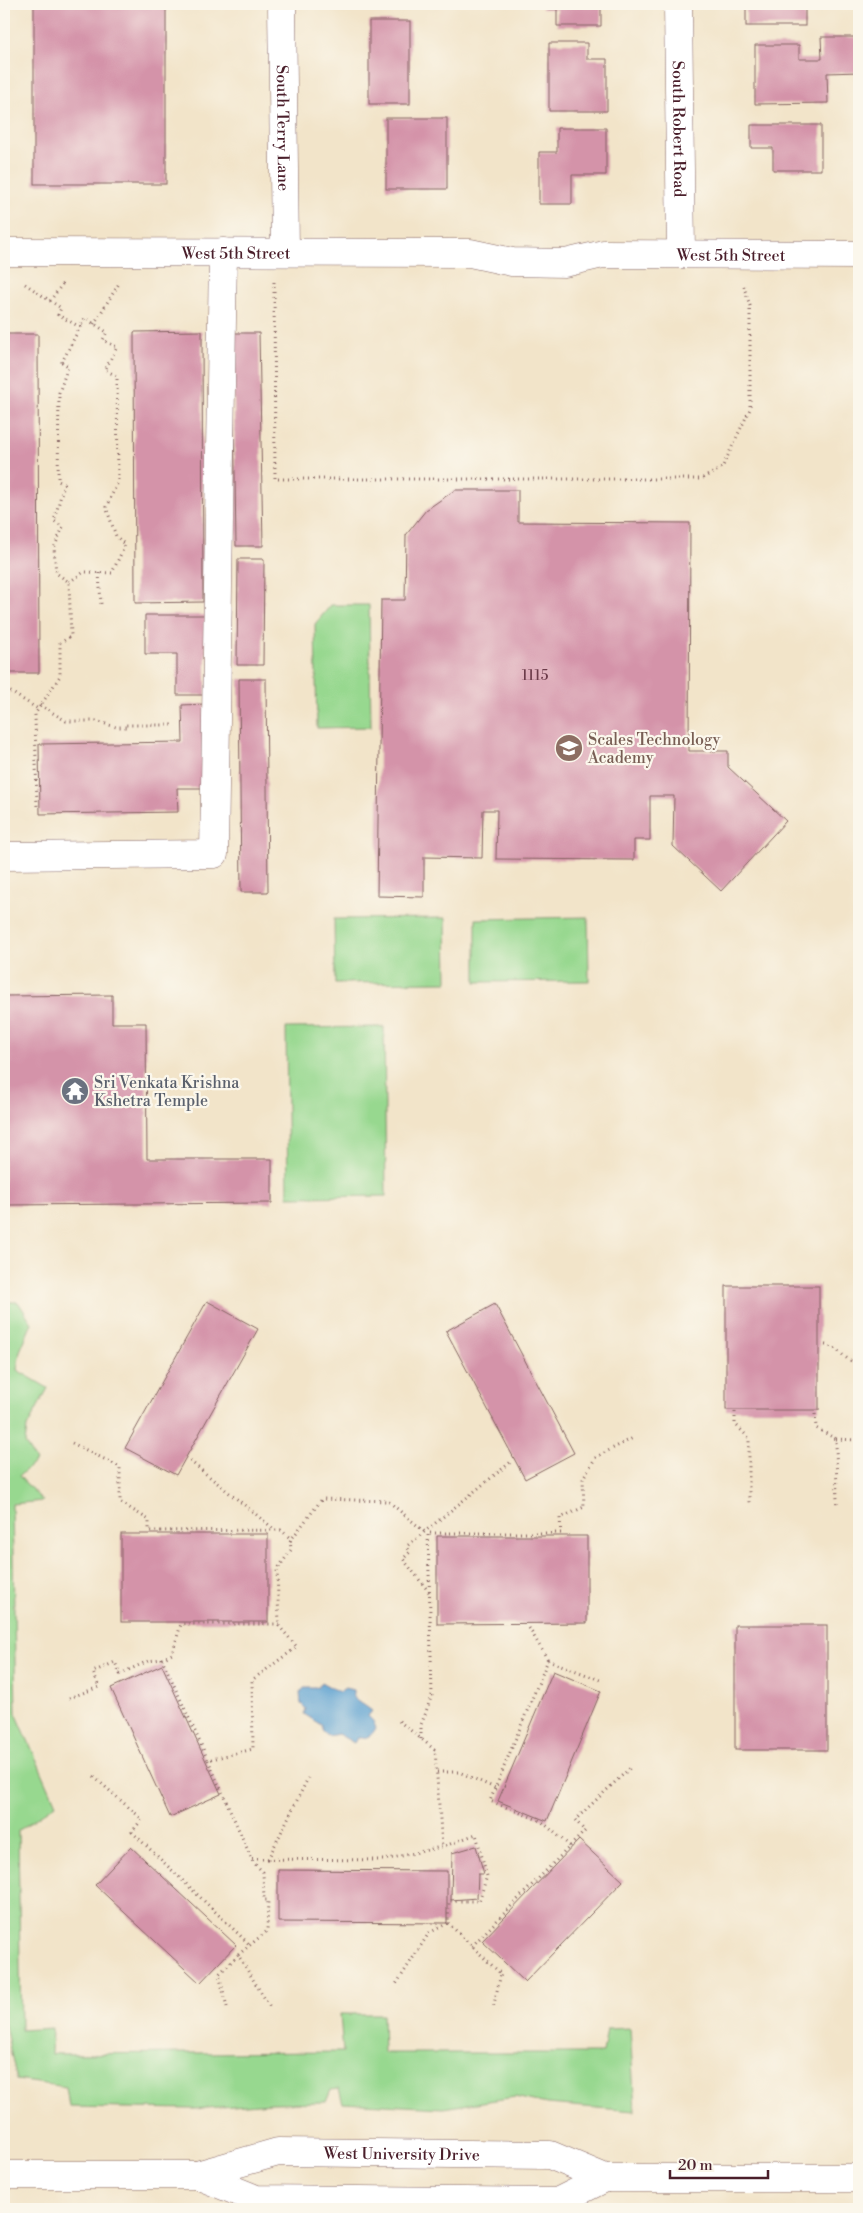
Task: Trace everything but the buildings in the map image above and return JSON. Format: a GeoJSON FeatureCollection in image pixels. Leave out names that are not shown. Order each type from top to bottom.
{"type":"FeatureCollection","features":[{"type":"Feature","properties":{"kind":"street","name":"South Terry Lane"},"geometry":{"type":"LineString","coordinates":[[282,4],[285,252]]}},
{"type":"Feature","properties":{"kind":"street","name":"South Robert Road"},"geometry":{"type":"LineString","coordinates":[[678,4],[680,254]]}},
{"type":"Feature","properties":{"kind":"street","name":"West 5th Street"},"geometry":{"type":"LineString","coordinates":[[4,252],[470,253],[510,244],[566,244],[602,254],[859,255]]}},
{"type":"Feature","properties":{"kind":"street"},"geometry":{"type":"LineString","coordinates":[[4,856],[214,854],[223,252]]}},
{"type":"Feature","properties":{"kind":"street","name":"West University Drive"},"geometry":{"type":"LineString","coordinates":[[4,2175],[197,2175],[278,2152],[550,2155],[605,2178],[859,2178]]}},
{"type":"Feature","properties":{"kind":"street","name":"West University Drive"},"geometry":{"type":"LineString","coordinates":[[197,2175],[256,2199],[556,2202],[605,2178]]}},
{"type":"Feature","properties":{"kind":"path"},"geometry":{"type":"LineString","coordinates":[[50,301],[66,278]]}},
{"type":"Feature","properties":{"kind":"path"},"geometry":{"type":"LineString","coordinates":[[94,324],[123,278]]}},
{"type":"Feature","properties":{"kind":"path"},"geometry":{"type":"LineString","coordinates":[[274,279],[275,479],[701,479],[722,468],[750,409],[750,306],[743,281]]}},
{"type":"Feature","properties":{"kind":"path"},"geometry":{"type":"LineString","coordinates":[[21,282],[61,308],[58,314],[80,328]]}},
{"type":"Feature","properties":{"kind":"path"},"geometry":{"type":"LineString","coordinates":[[85,318],[108,332],[102,340],[116,347],[105,370],[116,376],[118,482],[106,507],[116,536],[125,545],[112,573],[84,572],[69,582],[56,573],[54,548],[63,528],[54,521],[64,484],[58,481],[59,392],[68,366],[62,362],[85,318]]}},
{"type":"Feature","properties":{"kind":"path"},"geometry":{"type":"LineString","coordinates":[[99,573],[101,604]]}},
{"type":"Feature","properties":{"kind":"path"},"geometry":{"type":"LineString","coordinates":[[37,808],[35,714],[60,676],[60,642],[70,636],[69,582]]}},
{"type":"Feature","properties":{"kind":"path"},"geometry":{"type":"LineString","coordinates":[[6,689],[38,709]]}},
{"type":"Feature","properties":{"kind":"path"},"geometry":{"type":"LineString","coordinates":[[40,705],[66,721],[96,721],[116,728],[126,728],[125,725],[172,725]]}},
{"type":"Feature","properties":{"kind":"path"},"geometry":{"type":"LineString","coordinates":[[825,1345],[831,1345],[852,1363],[859,1363]]}},
{"type":"Feature","properties":{"kind":"path"},"geometry":{"type":"LineString","coordinates":[[735,1412],[735,1424],[749,1438],[749,1504]]}},
{"type":"Feature","properties":{"kind":"path"},"geometry":{"type":"LineString","coordinates":[[815,1414],[816,1428],[836,1439],[859,1440]]}},
{"type":"Feature","properties":{"kind":"path"},"geometry":{"type":"LineString","coordinates":[[290,1542],[322,1499],[388,1501],[427,1532],[561,1533],[560,1518],[584,1506],[583,1478],[596,1457],[634,1437]]}},
{"type":"Feature","properties":{"kind":"path"},"geometry":{"type":"LineString","coordinates":[[836,1439],[837,1505]]}},
{"type":"Feature","properties":{"kind":"path"},"geometry":{"type":"LineString","coordinates":[[72,1442],[120,1467],[120,1502],[148,1520],[149,1531],[281,1530],[290,1538],[290,1550],[278,1570],[279,1624],[297,1647],[252,1680],[253,1749],[208,1760]]}},
{"type":"Feature","properties":{"kind":"path"},"geometry":{"type":"LineString","coordinates":[[190,1461],[275,1530]]}},
{"type":"Feature","properties":{"kind":"path"},"geometry":{"type":"LineString","coordinates":[[429,1592],[403,1559],[410,1552],[407,1546],[427,1532],[512,1461]]}},
{"type":"Feature","properties":{"kind":"path"},"geometry":{"type":"LineString","coordinates":[[421,1739],[421,1725],[432,1695],[427,1532]]}},
{"type":"Feature","properties":{"kind":"path"},"geometry":{"type":"LineString","coordinates":[[69,1698],[99,1687],[93,1672],[115,1662],[120,1674],[148,1661],[162,1659],[172,1654],[181,1624],[279,1624]]}},
{"type":"Feature","properties":{"kind":"path"},"geometry":{"type":"LineString","coordinates":[[529,1628],[548,1660],[600,1680]]}},
{"type":"Feature","properties":{"kind":"path"},"geometry":{"type":"LineString","coordinates":[[162,1659],[252,1859],[264,1872],[264,1900],[268,1900],[267,1931],[219,1974],[227,2007]]}},
{"type":"Feature","properties":{"kind":"path"},"geometry":{"type":"LineString","coordinates":[[548,1660],[490,1801],[541,1821],[570,1846]]}},
{"type":"Feature","properties":{"kind":"path"},"geometry":{"type":"LineString","coordinates":[[399,1721],[435,1750],[442,1846]]}},
{"type":"Feature","properties":{"kind":"path"},"geometry":{"type":"LineString","coordinates":[[472,1946],[585,1831],[575,1820],[630,1768]]}},
{"type":"Feature","properties":{"kind":"path"},"geometry":{"type":"LineString","coordinates":[[437,1772],[459,1772],[495,1788]]}},
{"type":"Feature","properties":{"kind":"path"},"geometry":{"type":"LineString","coordinates":[[94,1777],[142,1820],[132,1832],[250,1945]]}},
{"type":"Feature","properties":{"kind":"path"},"geometry":{"type":"LineString","coordinates":[[268,1859],[308,1778]]}},
{"type":"Feature","properties":{"kind":"path"},"geometry":{"type":"LineString","coordinates":[[252,1859],[384,1860],[442,1846],[476,1834],[487,1876],[479,1901],[449,1901],[448,1923],[501,1974],[493,2008]]}},
{"type":"Feature","properties":{"kind":"path"},"geometry":{"type":"LineString","coordinates":[[395,1986],[429,1934],[448,1923]]}},
{"type":"Feature","properties":{"kind":"path"},"geometry":{"type":"LineString","coordinates":[[238,1956],[270,2007]]}},
{"type":"Feature","properties":{"kind":"green space"},"geometry":{"type":"Polygon","coordinates":[[[331,605],[369,605],[371,727],[317,728],[315,624],[331,605]]]}},
{"type":"Feature","properties":{"kind":"green space"},"geometry":{"type":"Polygon","coordinates":[[[588,917],[589,981],[476,982],[476,919],[588,917]]]}},
{"type":"Feature","properties":{"kind":"green space"},"geometry":{"type":"Polygon","coordinates":[[[446,918],[447,982],[335,983],[334,919],[446,918]]]}},
{"type":"Feature","properties":{"kind":"green space"},"geometry":{"type":"Polygon","coordinates":[[[384,1027],[386,1196],[288,1197],[286,1028],[384,1027]]]}},
{"type":"Feature","properties":{"kind":"green space"},"geometry":{"type":"Polygon","coordinates":[[[4,1302],[18,1302],[32,1323],[20,1351],[17,1370],[48,1388],[27,1427],[25,1444],[36,1461],[19,1476],[43,1501],[12,1504],[16,1713],[56,1804],[18,1831],[21,2030],[52,2028],[51,2054],[343,2052],[340,2014],[383,2014],[384,2053],[603,2053],[607,2029],[630,2028],[635,2111],[547,2104],[515,2097],[443,2108],[343,2103],[339,2089],[331,2090],[326,2102],[271,2103],[194,2109],[69,2107],[66,2087],[17,2080],[4,2022],[4,1302]]]}},
{"type":"Feature","properties":{"kind":"water"},"geometry":{"type":"Polygon","coordinates":[[[321,1682],[339,1692],[345,1688],[353,1690],[353,1697],[372,1711],[368,1716],[376,1728],[370,1735],[357,1738],[354,1743],[338,1734],[328,1736],[323,1732],[321,1725],[304,1714],[306,1709],[301,1704],[300,1693],[304,1688],[317,1688],[321,1682]]]}},
{"type":"Feature","properties":{"kind":"place","name":"Scales Technology Academy"},"geometry":{"type":"Point","coordinates":[569,748]}},
{"type":"Feature","properties":{"kind":"place","name":"Sri Venkata Krishna Kshetra Temple"},"geometry":{"type":"Point","coordinates":[75,1091]}}]}
